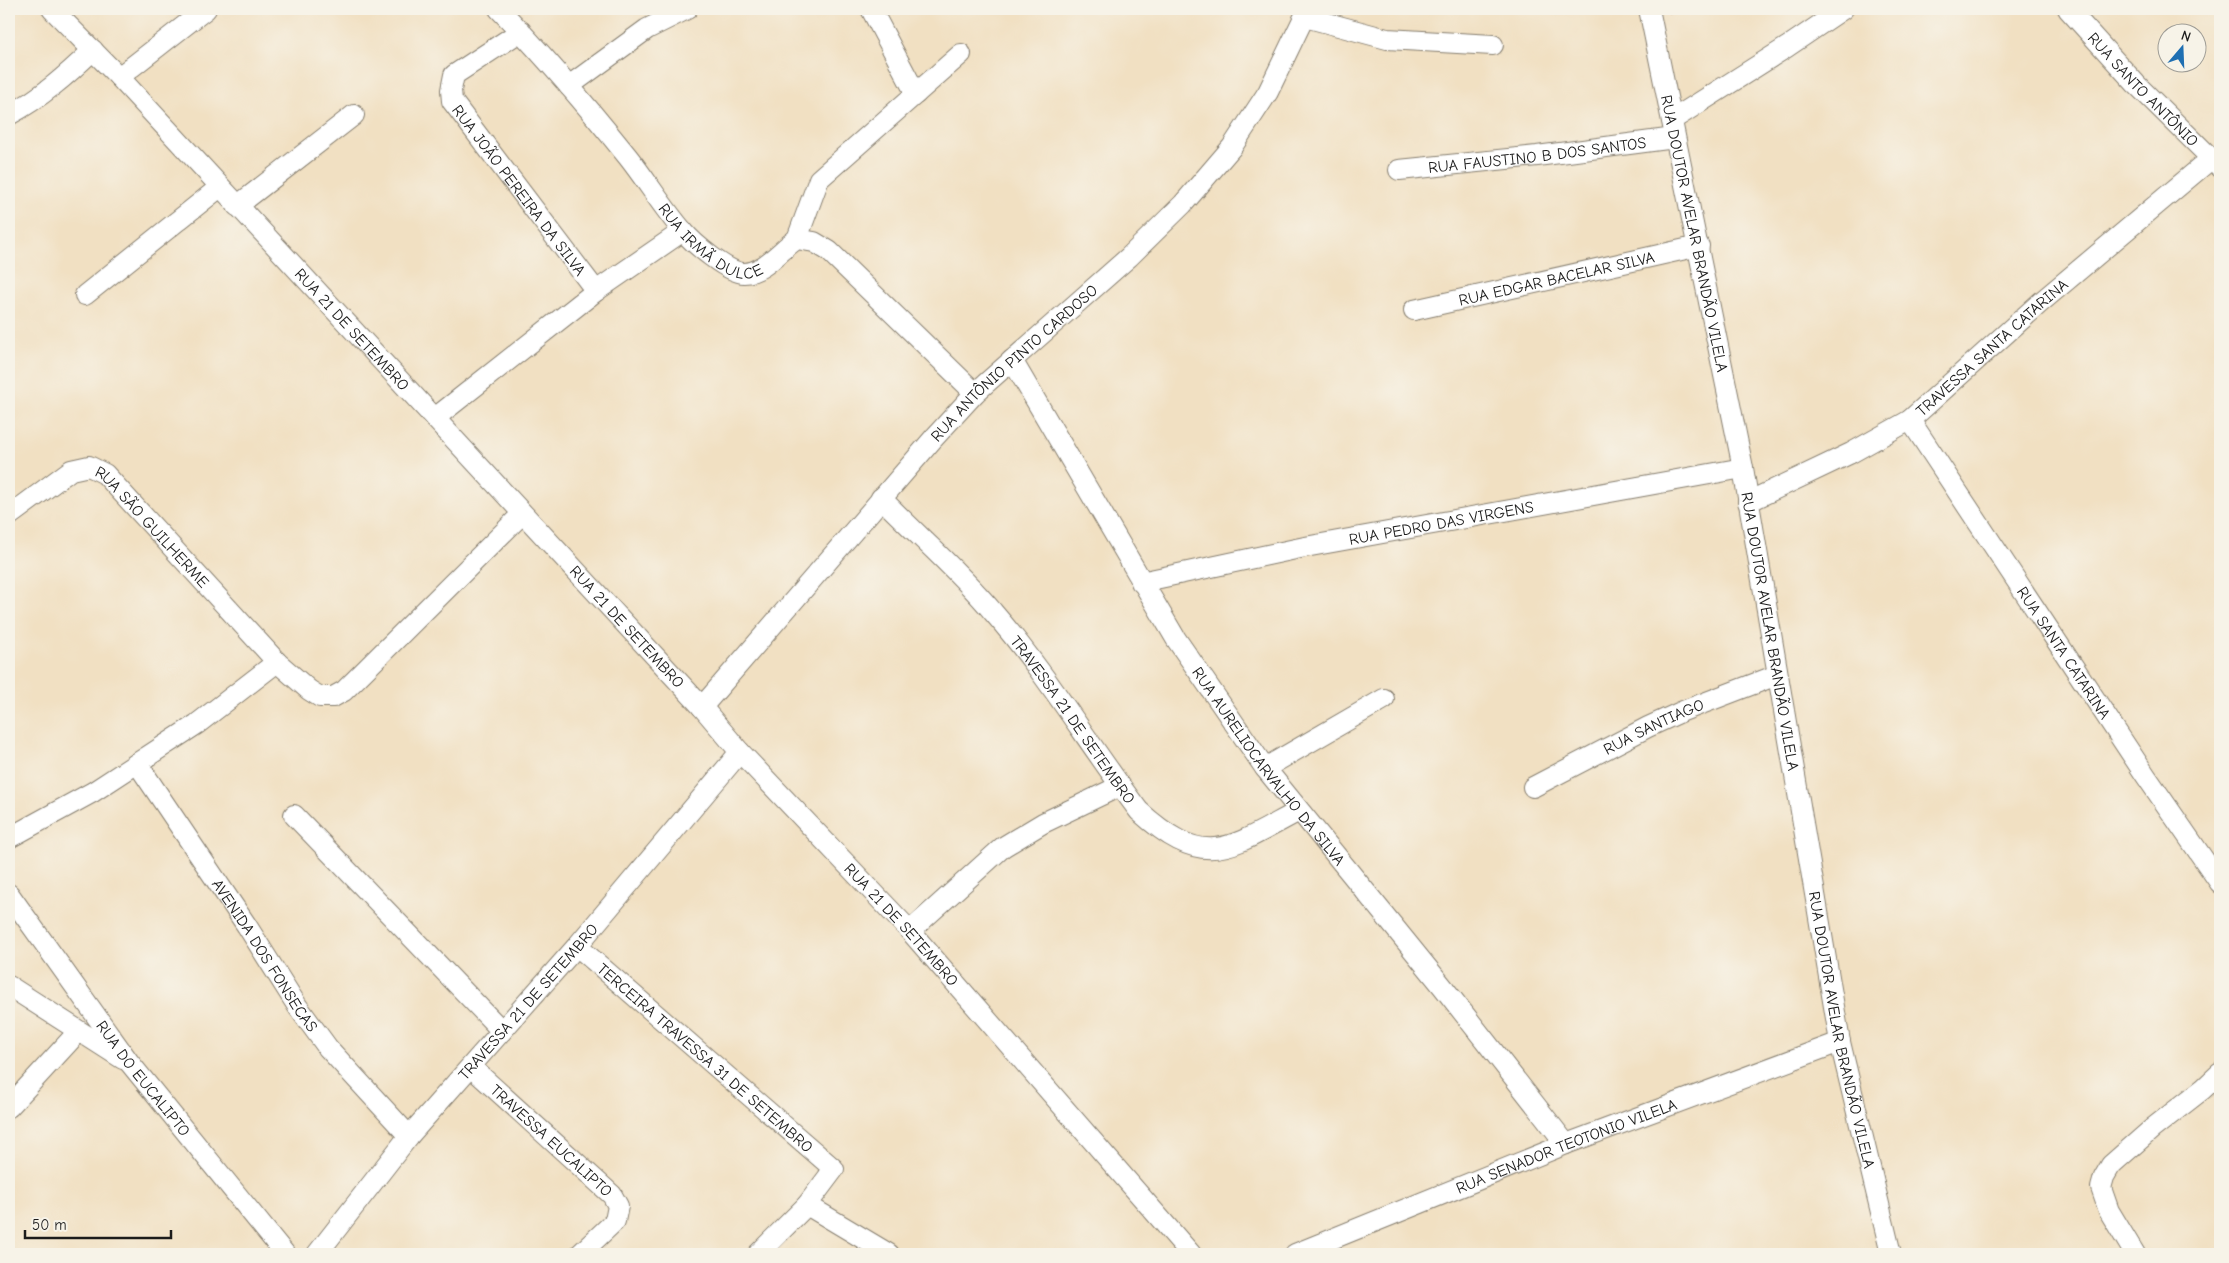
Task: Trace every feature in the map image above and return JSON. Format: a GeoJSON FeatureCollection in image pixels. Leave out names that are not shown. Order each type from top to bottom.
{"type":"FeatureCollection","features":[{"type":"Feature","properties":{"kind":"street","name":"RUA 21 DE SETEMBRO"},"geometry":{"type":"LineString","coordinates":[[52,9],[119,77],[702,707],[740,752],[910,931],[1191,1254]]}},
{"type":"Feature","properties":{"kind":"street"},"geometry":{"type":"LineString","coordinates":[[119,77],[206,9]]}},
{"type":"Feature","properties":{"kind":"street","name":"RUA IRMÃ DULCE"},"geometry":{"type":"LineString","coordinates":[[499,9],[570,86],[630,159],[683,231],[726,266],[744,273],[759,269],[798,239]]}},
{"type":"Feature","properties":{"kind":"street"},"geometry":{"type":"LineString","coordinates":[[570,86],[647,29],[687,9]]}},
{"type":"Feature","properties":{"kind":"street"},"geometry":{"type":"LineString","coordinates":[[871,9],[916,94]]}},
{"type":"Feature","properties":{"kind":"street","name":"RUA DOUTOR AVELAR BRANDÃO VILELA"},"geometry":{"type":"LineString","coordinates":[[1650,9],[1743,468],[1840,1042],[1890,1254]]}},
{"type":"Feature","properties":{"kind":"street"},"geometry":{"type":"LineString","coordinates":[[1674,129],[1843,9]]}},
{"type":"Feature","properties":{"kind":"street","name":"RUA SANTO ANTÔNIO"},"geometry":{"type":"LineString","coordinates":[[2068,9],[2136,84],[2216,162]]}},
{"type":"Feature","properties":{"kind":"street"},"geometry":{"type":"LineString","coordinates":[[1307,13],[1387,39],[1493,45]]}},
{"type":"Feature","properties":{"kind":"street","name":"RUA ANTÔNIO PINTO CARDOSO"},"geometry":{"type":"LineString","coordinates":[[702,707],[881,498],[975,393],[1129,257],[1183,204],[1232,148],[1268,92],[1307,13]]}},
{"type":"Feature","properties":{"kind":"street","name":"RUA JOÃO PEREIRA DA SILVA"},"geometry":{"type":"LineString","coordinates":[[521,31],[454,75],[451,90],[452,101],[596,291]]}},
{"type":"Feature","properties":{"kind":"street"},"geometry":{"type":"LineString","coordinates":[[9,115],[60,81],[93,50]]}},
{"type":"Feature","properties":{"kind":"street"},"geometry":{"type":"LineString","coordinates":[[961,54],[819,179],[798,239],[814,242],[829,251],[975,393]]}},
{"type":"Feature","properties":{"kind":"street"},"geometry":{"type":"LineString","coordinates":[[237,206],[354,115]]}},
{"type":"Feature","properties":{"kind":"street","name":"RUA FAUSTINO B DOS SANTOS"},"geometry":{"type":"LineString","coordinates":[[1400,170],[1537,156],[1674,129]]}},
{"type":"Feature","properties":{"kind":"street","name":"TRAVESSA SANTA CATARINA"},"geometry":{"type":"LineString","coordinates":[[1748,502],[1851,453],[1910,420],[2041,302],[2216,162]]}},
{"type":"Feature","properties":{"kind":"street"},"geometry":{"type":"LineString","coordinates":[[85,295],[220,187]]}},
{"type":"Feature","properties":{"kind":"street","name":"RUA JOÃO PEREIRA DA SILVA"},"geometry":{"type":"LineString","coordinates":[[435,418],[596,291],[683,231]]}},
{"type":"Feature","properties":{"kind":"street","name":"RUA EDGAR BACELAR SILVA"},"geometry":{"type":"LineString","coordinates":[[1414,310],[1699,246]]}},
{"type":"Feature","properties":{"kind":"street","name":"RUA AURELIOCARVALHO DA SILVA"},"geometry":{"type":"LineString","coordinates":[[1012,360],[1176,639],[1265,768],[1566,1144]]}},
{"type":"Feature","properties":{"kind":"street","name":"RUA SANTA CATARINA"},"geometry":{"type":"LineString","coordinates":[[1910,420],[2135,760],[2220,883]]}},
{"type":"Feature","properties":{"kind":"street","name":"RUA SÃO GUILHERME"},"geometry":{"type":"LineString","coordinates":[[9,516],[71,470],[89,466],[105,474],[277,662],[309,690],[320,697],[333,697],[344,691],[522,514]]}},
{"type":"Feature","properties":{"kind":"street","name":"RUA PEDRO DAS VIRGENS"},"geometry":{"type":"LineString","coordinates":[[1142,582],[1324,544],[1743,468]]}},
{"type":"Feature","properties":{"kind":"street","name":"TRAVESSA 21 DE SETEMBRO"},"geometry":{"type":"LineString","coordinates":[[881,498],[967,582],[994,613],[1087,736],[1139,811],[1159,828],[1197,848],[1212,849],[1227,846],[1299,811]]}},
{"type":"Feature","properties":{"kind":"street"},"geometry":{"type":"LineString","coordinates":[[9,838],[93,792],[197,724],[277,662]]}},
{"type":"Feature","properties":{"kind":"street","name":"RUA SANTIAGO"},"geometry":{"type":"LineString","coordinates":[[1533,787],[1648,727],[1777,674]]}},
{"type":"Feature","properties":{"kind":"street"},"geometry":{"type":"LineString","coordinates":[[1265,768],[1384,699]]}},
{"type":"Feature","properties":{"kind":"street","name":"TRAVESSA 21 DE SETEMBRO"},"geometry":{"type":"LineString","coordinates":[[317,1254],[409,1136],[577,946],[740,752]]}},
{"type":"Feature","properties":{"kind":"street","name":"AVENIDA DOS FONSECAS"},"geometry":{"type":"LineString","coordinates":[[137,763],[303,1014],[328,1048],[409,1136]]}},
{"type":"Feature","properties":{"kind":"street"},"geometry":{"type":"LineString","coordinates":[[910,931],[1003,847],[1043,823],[1120,786]]}},
{"type":"Feature","properties":{"kind":"street"},"geometry":{"type":"LineString","coordinates":[[294,815],[502,1031]]}},
{"type":"Feature","properties":{"kind":"street","name":"RUA DO EUCALIPTO"},"geometry":{"type":"LineString","coordinates":[[9,894],[129,1062],[285,1254]]}},
{"type":"Feature","properties":{"kind":"street","name":"TERCEIRA TRAVESSA 31 DE SETEMBRO"},"geometry":{"type":"LineString","coordinates":[[577,946],[834,1169],[807,1205]]}},
{"type":"Feature","properties":{"kind":"street"},"geometry":{"type":"LineString","coordinates":[[9,986],[78,1032],[129,1062]]}},
{"type":"Feature","properties":{"kind":"street"},"geometry":{"type":"LineString","coordinates":[[9,1107],[78,1032]]}},
{"type":"Feature","properties":{"kind":"street","name":"RUA SENADOR TEOTONIO VILELA"},"geometry":{"type":"LineString","coordinates":[[1295,1254],[1566,1144],[1840,1042]]}},
{"type":"Feature","properties":{"kind":"street","name":"TRAVESSA EUCALIPTO"},"geometry":{"type":"LineString","coordinates":[[470,1067],[612,1195],[618,1206],[615,1221],[580,1254]]}},
{"type":"Feature","properties":{"kind":"street"},"geometry":{"type":"LineString","coordinates":[[2135,1254],[2109,1211],[2102,1188],[2104,1176],[2111,1165],[2153,1128],[2204,1089],[2220,1073]]}},
{"type":"Feature","properties":{"kind":"street"},"geometry":{"type":"LineString","coordinates":[[758,1254],[807,1205],[889,1254]]}}]}
